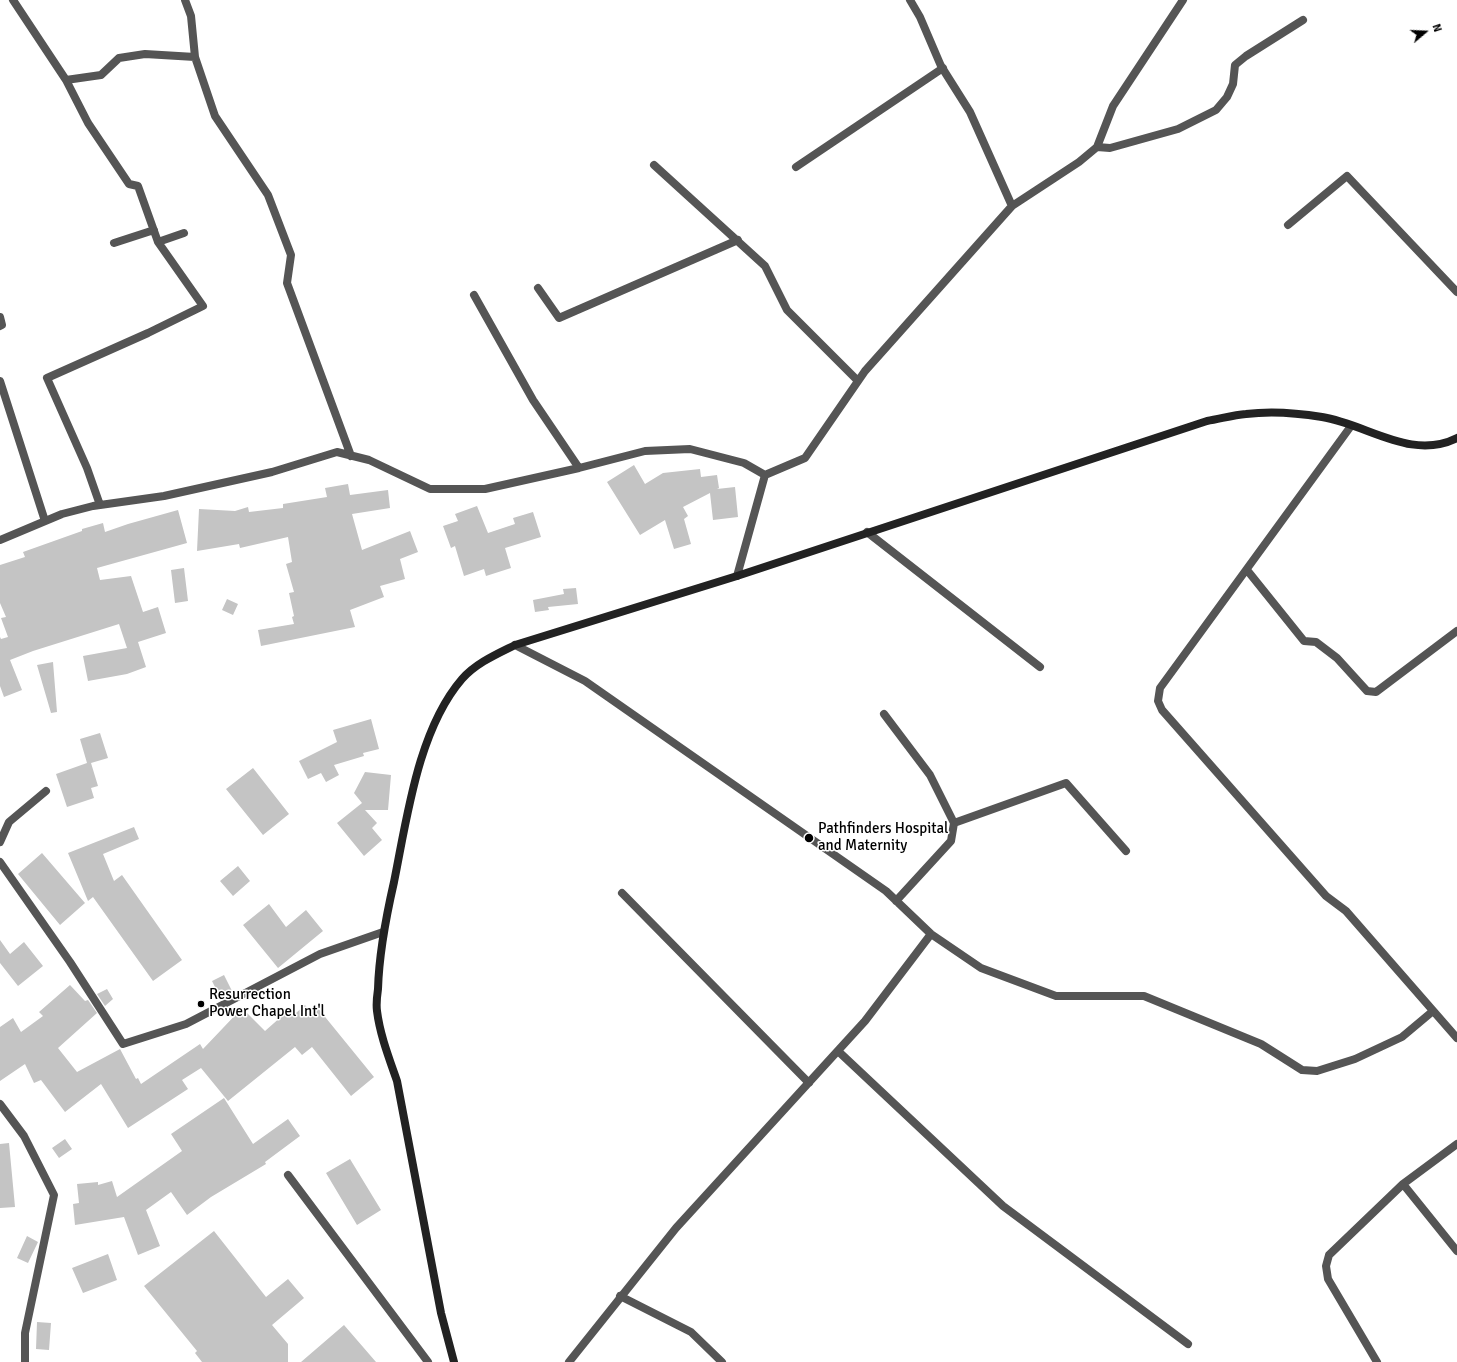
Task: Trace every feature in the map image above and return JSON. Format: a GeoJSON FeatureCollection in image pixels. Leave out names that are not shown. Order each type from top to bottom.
{"type":"FeatureCollection","features":[{"type":"Feature","properties":{"kind":"street"},"geometry":{"type":"LineString","coordinates":[[13,0],[66,80],[96,135],[130,184],[138,186],[158,242],[203,306],[148,333],[47,378],[87,468],[100,505]]}},
{"type":"Feature","properties":{"kind":"street"},"geometry":{"type":"LineString","coordinates":[[185,0],[191,16],[195,57],[215,116],[268,195],[289,248],[291,255],[286,283],[351,456]]}},
{"type":"Feature","properties":{"kind":"street"},"geometry":{"type":"LineString","coordinates":[[910,0],[943,68],[970,112],[1012,206]]}},
{"type":"Feature","properties":{"kind":"street"},"geometry":{"type":"LineString","coordinates":[[765,475],[805,458],[865,371],[1012,206],[1079,162],[1097,147],[1113,106],[1183,0]]}},
{"type":"Feature","properties":{"kind":"street"},"geometry":{"type":"LineString","coordinates":[[1097,147],[1110,148],[1178,129],[1216,110],[1227,97],[1233,84],[1235,65],[1246,56],[1303,20]]}},
{"type":"Feature","properties":{"kind":"street"},"geometry":{"type":"LineString","coordinates":[[66,80],[101,75],[119,58],[145,54],[195,57]]}},
{"type":"Feature","properties":{"kind":"street"},"geometry":{"type":"LineString","coordinates":[[796,167],[943,68]]}},
{"type":"Feature","properties":{"kind":"street"},"geometry":{"type":"LineString","coordinates":[[654,165],[765,266],[787,310],[858,382]]}},
{"type":"Feature","properties":{"kind":"street"},"geometry":{"type":"LineString","coordinates":[[1288,225],[1347,176],[1457,292]]}},
{"type":"Feature","properties":{"kind":"street"},"geometry":{"type":"LineString","coordinates":[[114,243],[154,230]]}},
{"type":"Feature","properties":{"kind":"street"},"geometry":{"type":"LineString","coordinates":[[158,242],[184,233]]}},
{"type":"Feature","properties":{"kind":"street"},"geometry":{"type":"LineString","coordinates":[[538,288],[559,318],[738,240]]}},
{"type":"Feature","properties":{"kind":"street"},"geometry":{"type":"LineString","coordinates":[[474,295],[533,400],[579,468]]}},
{"type":"Feature","properties":{"kind":"street"},"geometry":{"type":"LineString","coordinates":[[0,317],[2,325],[0,326]]}},
{"type":"Feature","properties":{"kind":"street"},"geometry":{"type":"LineString","coordinates":[[0,381],[45,521]]}},
{"type":"Feature","properties":{"kind":"street"},"geometry":{"type":"LineString","coordinates":[[454,1362],[442,1313],[397,1081],[384,1044],[377,1010],[378,976],[383,932],[412,791],[432,728],[445,702],[462,678],[484,661],[515,645],[738,576],[867,532],[1207,421],[1247,413],[1278,413],[1323,417],[1394,441],[1413,444],[1440,444],[1447,443],[1457,438]]}},
{"type":"Feature","properties":{"kind":"street"},"geometry":{"type":"LineString","coordinates":[[1351,426],[1160,688],[1158,701],[1162,710],[1326,896],[1346,911],[1457,1038]]}},
{"type":"Feature","properties":{"kind":"street"},"geometry":{"type":"LineString","coordinates":[[0,540],[62,514],[100,505],[164,496],[272,472],[337,452],[368,460],[430,489],[485,489],[579,468],[645,451],[690,449],[744,463],[765,475]]}},
{"type":"Feature","properties":{"kind":"street"},"geometry":{"type":"LineString","coordinates":[[738,576],[765,475]]}},
{"type":"Feature","properties":{"kind":"street"},"geometry":{"type":"LineString","coordinates":[[867,532],[1040,667]]}},
{"type":"Feature","properties":{"kind":"street"},"geometry":{"type":"LineString","coordinates":[[1247,570],[1304,640],[1316,642],[1337,658],[1367,691],[1376,692],[1457,631]]}},
{"type":"Feature","properties":{"kind":"street"},"geometry":{"type":"LineString","coordinates":[[515,645],[586,681],[880,887],[931,934],[981,968],[1056,996],[1144,996],[1261,1044],[1302,1070],[1317,1071],[1356,1059],[1402,1037],[1433,1011]]}},
{"type":"Feature","properties":{"kind":"street"},"geometry":{"type":"LineString","coordinates":[[884,714],[930,775],[954,823],[951,841],[896,901]]}},
{"type":"Feature","properties":{"kind":"street"},"geometry":{"type":"LineString","coordinates":[[954,823],[1066,783],[1126,851]]}},
{"type":"Feature","properties":{"kind":"street"},"geometry":{"type":"LineString","coordinates":[[0,842],[9,822],[46,792]]}},
{"type":"Feature","properties":{"kind":"street"},"geometry":{"type":"LineString","coordinates":[[0,862],[70,962],[123,1044],[186,1024],[320,954],[383,932]]}},
{"type":"Feature","properties":{"kind":"street"},"geometry":{"type":"LineString","coordinates":[[622,893],[809,1083]]}},
{"type":"Feature","properties":{"kind":"street"},"geometry":{"type":"LineString","coordinates":[[568,1362],[676,1228],[865,1021],[931,934]]}},
{"type":"Feature","properties":{"kind":"street"},"geometry":{"type":"LineString","coordinates":[[838,1051],[1003,1206],[1188,1344]]}},
{"type":"Feature","properties":{"kind":"street"},"geometry":{"type":"LineString","coordinates":[[0,1104],[24,1136],[54,1195],[25,1333],[25,1362]]}},
{"type":"Feature","properties":{"kind":"street"},"geometry":{"type":"LineString","coordinates":[[1377,1362],[1328,1279],[1326,1266],[1329,1255],[1403,1184],[1457,1144]]}},
{"type":"Feature","properties":{"kind":"street"},"geometry":{"type":"LineString","coordinates":[[288,1175],[428,1362]]}},
{"type":"Feature","properties":{"kind":"street"},"geometry":{"type":"LineString","coordinates":[[1403,1184],[1457,1251]]}},
{"type":"Feature","properties":{"kind":"street"},"geometry":{"type":"LineString","coordinates":[[620,1296],[691,1332],[722,1362]]}},
{"type":"Feature","properties":{"kind":"building"},"geometry":{"type":"Polygon","coordinates":[[[634,465],[645,484],[663,473],[700,469],[701,477],[717,475],[719,488],[717,489],[735,487],[738,517],[713,520],[710,493],[683,507],[688,516],[684,519],[691,544],[674,549],[665,520],[640,535],[607,482],[634,465]]]}},
{"type":"Feature","properties":{"kind":"building"},"geometry":{"type":"Polygon","coordinates":[[[348,484],[350,495],[388,490],[390,508],[352,514],[362,550],[410,531],[418,552],[400,559],[405,579],[380,586],[384,597],[350,610],[355,627],[261,646],[258,630],[294,624],[292,617],[294,616],[289,593],[294,592],[286,564],[292,562],[288,537],[240,548],[239,544],[197,551],[199,509],[235,511],[248,507],[249,512],[283,508],[283,504],[327,497],[325,488],[348,484]]]}},
{"type":"Feature","properties":{"kind":"building"},"geometry":{"type":"Polygon","coordinates":[[[477,506],[488,533],[515,524],[513,518],[533,512],[541,537],[505,548],[511,568],[486,576],[484,569],[464,576],[455,546],[451,548],[443,526],[458,521],[455,514],[477,506]]]}},
{"type":"Feature","properties":{"kind":"building"},"geometry":{"type":"Polygon","coordinates":[[[178,510],[187,543],[97,568],[100,580],[131,576],[143,612],[158,607],[166,633],[138,642],[146,667],[127,674],[88,681],[83,656],[127,648],[119,624],[33,651],[10,660],[22,690],[4,697],[0,686],[0,637],[1,639],[8,637],[1,618],[6,617],[0,603],[0,565],[25,557],[23,552],[82,531],[82,529],[103,523],[105,532],[178,510]]]}},
{"type":"Feature","properties":{"kind":"building"},"geometry":{"type":"Polygon","coordinates":[[[184,568],[188,601],[175,603],[171,570],[184,568]]]}},
{"type":"Feature","properties":{"kind":"building"},"geometry":{"type":"Polygon","coordinates":[[[576,588],[578,604],[548,607],[549,610],[535,612],[533,600],[564,594],[563,589],[576,588]]]}},
{"type":"Feature","properties":{"kind":"building"},"geometry":{"type":"Polygon","coordinates":[[[227,599],[238,604],[233,615],[222,610],[227,599]]]}},
{"type":"Feature","properties":{"kind":"building"},"geometry":{"type":"Polygon","coordinates":[[[53,662],[57,712],[51,713],[37,665],[53,662]]]}},
{"type":"Feature","properties":{"kind":"building"},"geometry":{"type":"Polygon","coordinates":[[[371,719],[379,749],[363,753],[364,756],[334,765],[339,775],[326,782],[321,773],[308,779],[299,761],[337,742],[333,730],[371,719]]]}},
{"type":"Feature","properties":{"kind":"building"},"geometry":{"type":"Polygon","coordinates":[[[100,733],[108,758],[91,763],[98,786],[91,788],[94,798],[67,807],[56,774],[87,763],[80,739],[100,733]]]}},
{"type":"Feature","properties":{"kind":"building"},"geometry":{"type":"Polygon","coordinates":[[[253,768],[289,814],[263,835],[226,789],[253,768]]]}},
{"type":"Feature","properties":{"kind":"building"},"geometry":{"type":"Polygon","coordinates":[[[365,772],[391,775],[388,810],[365,810],[377,823],[372,828],[382,840],[364,856],[337,823],[362,803],[354,793],[365,772]]]}},
{"type":"Feature","properties":{"kind":"building"},"geometry":{"type":"Polygon","coordinates":[[[134,827],[139,839],[103,854],[114,881],[122,875],[182,960],[153,981],[93,897],[88,901],[68,853],[134,827]]]}},
{"type":"Feature","properties":{"kind":"building"},"geometry":{"type":"Polygon","coordinates":[[[42,853],[85,903],[60,925],[18,874],[42,853]]]}},
{"type":"Feature","properties":{"kind":"building"},"geometry":{"type":"Polygon","coordinates":[[[238,866],[250,881],[233,896],[220,881],[238,866]]]}},
{"type":"Feature","properties":{"kind":"building"},"geometry":{"type":"Polygon","coordinates":[[[269,904],[286,927],[306,910],[323,931],[278,968],[243,925],[269,904]]]}},
{"type":"Feature","properties":{"kind":"building"},"geometry":{"type":"Polygon","coordinates":[[[0,940],[10,954],[24,942],[43,966],[18,986],[0,963],[0,940]]]}},
{"type":"Feature","properties":{"kind":"building"},"geometry":{"type":"Polygon","coordinates":[[[224,975],[233,993],[221,999],[212,981],[224,975]]]}},
{"type":"Feature","properties":{"kind":"building"},"geometry":{"type":"Polygon","coordinates":[[[70,985],[85,1001],[88,1000],[97,1013],[58,1048],[77,1072],[120,1049],[136,1079],[138,1078],[141,1084],[200,1044],[203,1049],[242,1008],[265,1031],[291,1008],[296,1013],[305,1005],[311,1013],[317,1007],[374,1077],[351,1096],[312,1047],[302,1055],[295,1047],[228,1101],[201,1068],[182,1080],[188,1089],[128,1128],[101,1084],[65,1112],[41,1080],[34,1083],[25,1064],[0,1081],[0,1027],[13,1018],[21,1032],[43,1016],[39,1012],[70,985]]]}},
{"type":"Feature","properties":{"kind":"building"},"geometry":{"type":"Polygon","coordinates":[[[107,989],[113,999],[105,1006],[97,994],[107,989]]]}},
{"type":"Feature","properties":{"kind":"building"},"geometry":{"type":"Polygon","coordinates":[[[224,1098],[253,1144],[288,1119],[300,1136],[265,1162],[266,1164],[211,1197],[187,1215],[171,1192],[146,1210],[160,1246],[138,1255],[124,1217],[75,1225],[73,1204],[79,1203],[77,1184],[98,1182],[98,1185],[112,1181],[117,1197],[182,1151],[171,1134],[224,1098]]]}},
{"type":"Feature","properties":{"kind":"building"},"geometry":{"type":"Polygon","coordinates":[[[65,1139],[72,1149],[59,1158],[52,1148],[65,1139]]]}},
{"type":"Feature","properties":{"kind":"building"},"geometry":{"type":"Polygon","coordinates":[[[9,1143],[15,1207],[0,1208],[0,1144],[9,1143]]]}},
{"type":"Feature","properties":{"kind":"building"},"geometry":{"type":"Polygon","coordinates":[[[350,1159],[381,1210],[357,1225],[326,1173],[350,1159]]]}},
{"type":"Feature","properties":{"kind":"building"},"geometry":{"type":"Polygon","coordinates":[[[214,1231],[266,1297],[288,1279],[304,1298],[272,1325],[288,1344],[288,1362],[202,1362],[195,1353],[197,1351],[144,1286],[214,1231]]]}},
{"type":"Feature","properties":{"kind":"building"},"geometry":{"type":"Polygon","coordinates":[[[27,1236],[38,1242],[28,1263],[17,1258],[27,1236]]]}},
{"type":"Feature","properties":{"kind":"building"},"geometry":{"type":"Polygon","coordinates":[[[108,1254],[117,1280],[83,1293],[72,1268],[108,1254]]]}},
{"type":"Feature","properties":{"kind":"building"},"geometry":{"type":"Polygon","coordinates":[[[37,1322],[51,1323],[49,1350],[36,1349],[37,1322]]]}},
{"type":"Feature","properties":{"kind":"building"},"geometry":{"type":"Polygon","coordinates":[[[344,1325],[376,1362],[301,1362],[344,1325]]]}},
{"type":"Feature","properties":{"kind":"place","name":"Pathfinders Hospital and Maternity"},"geometry":{"type":"Point","coordinates":[809,838]}},
{"type":"Feature","properties":{"kind":"place","name":"Resurrection Power Chapel Int'l"},"geometry":{"type":"Point","coordinates":[201,1004]}}]}
